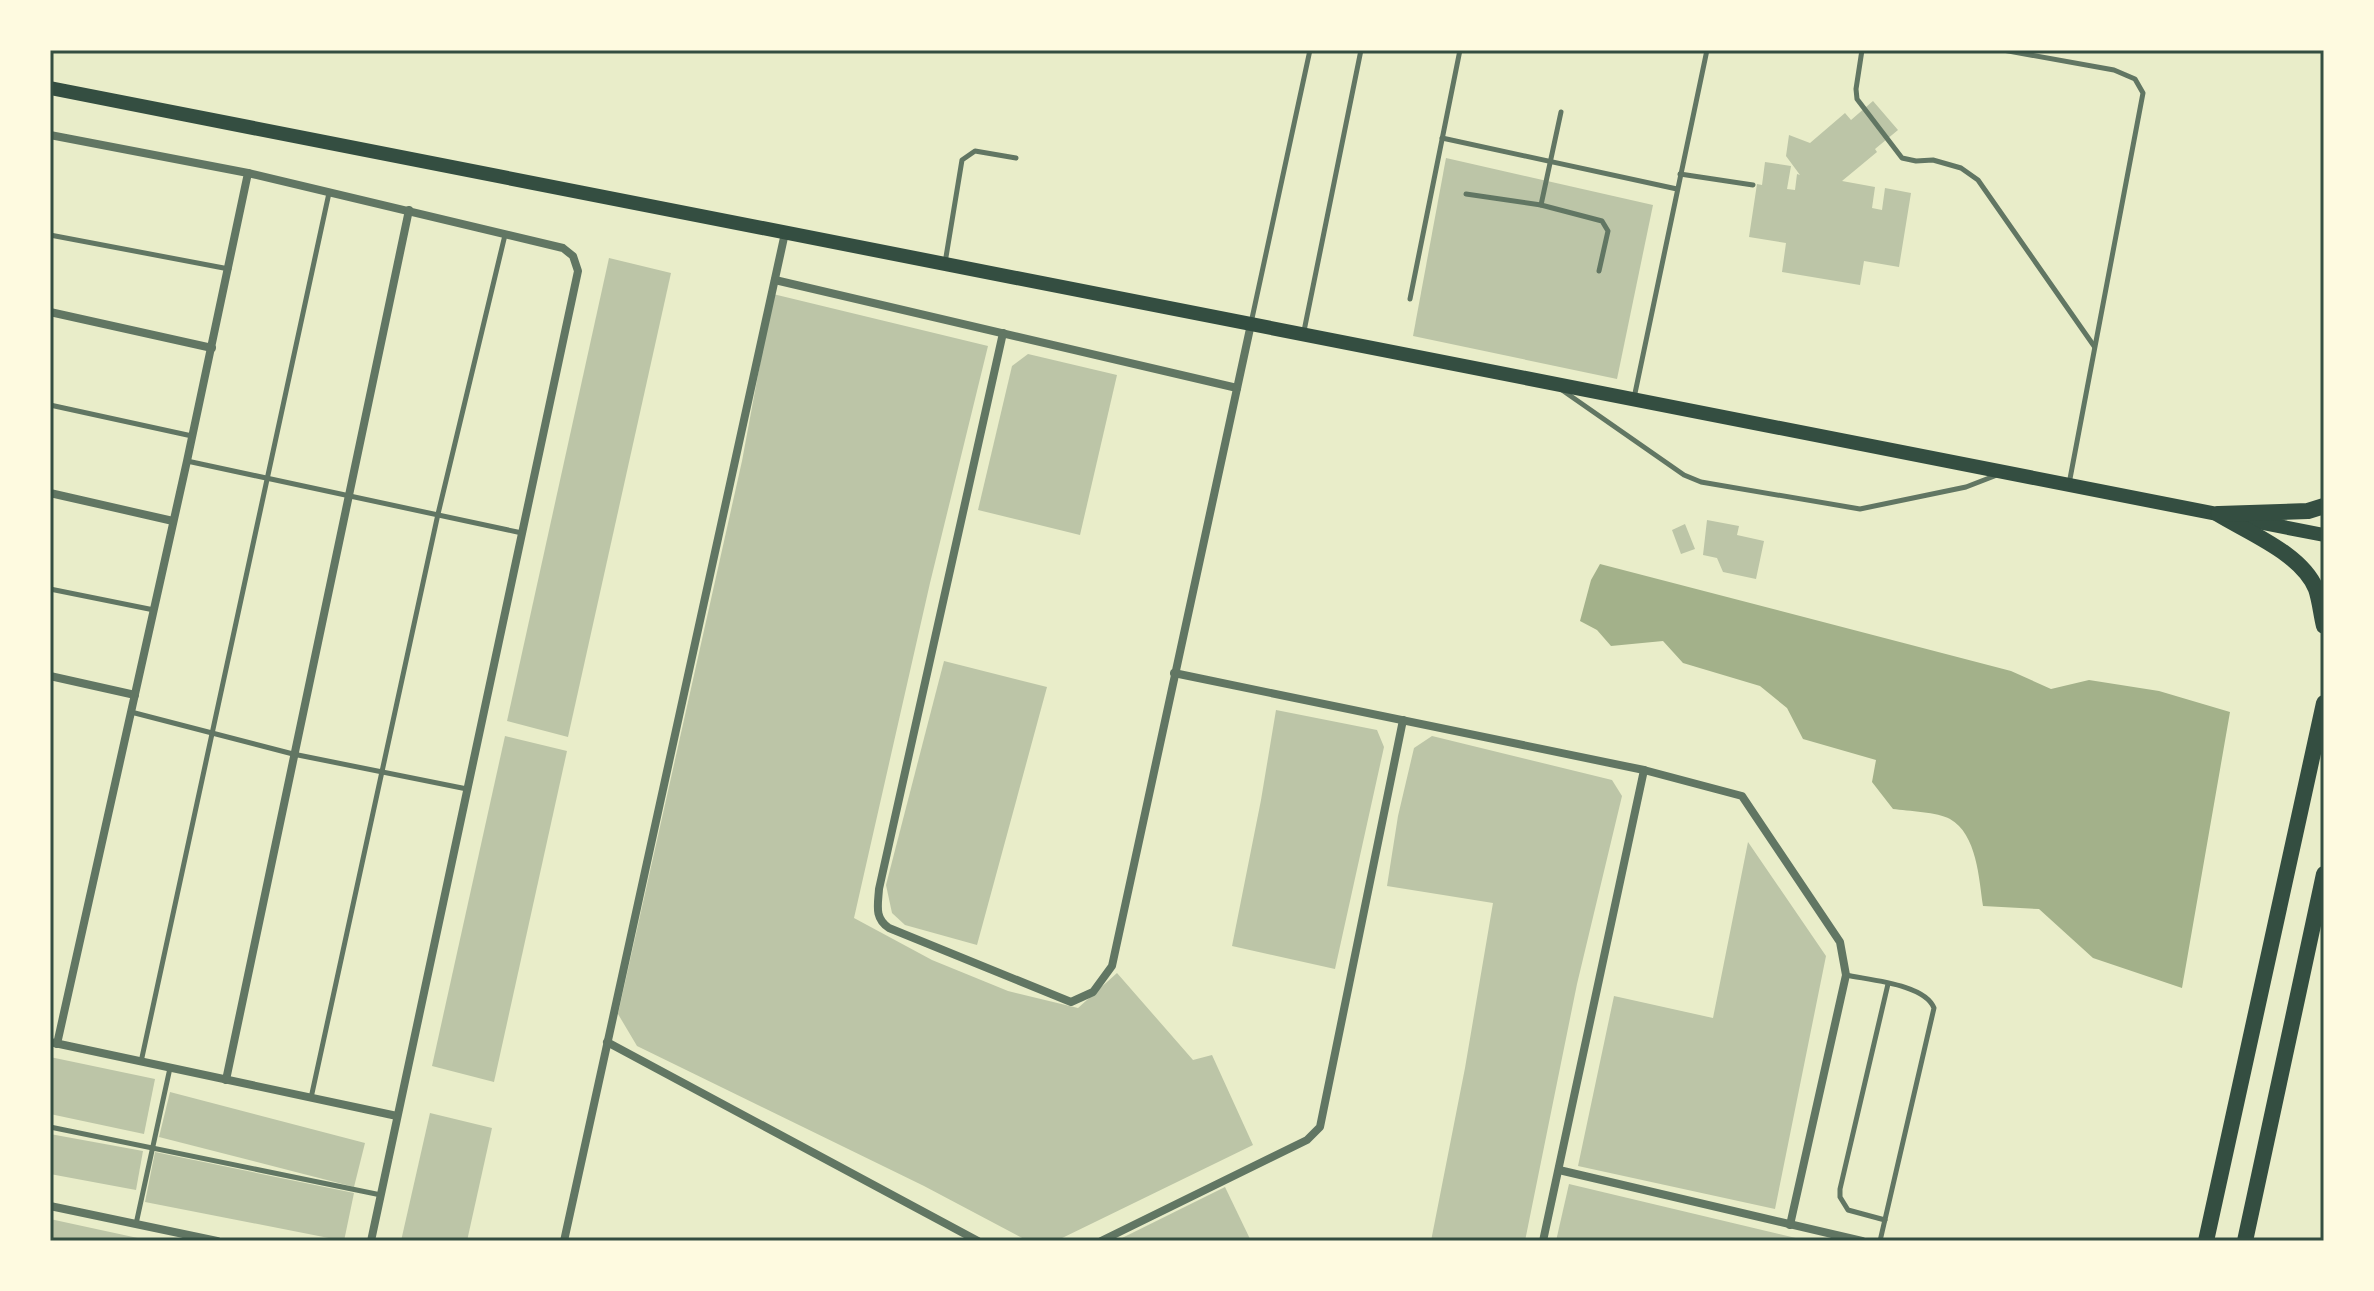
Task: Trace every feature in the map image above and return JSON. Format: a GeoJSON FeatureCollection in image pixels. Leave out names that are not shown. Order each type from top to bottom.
{"type":"FeatureCollection","features":[{"type":"Feature","properties":{"kind":"main road"},"geometry":{"type":"LineString","coordinates":[[50,88],[2324,535]]}},
{"type":"Feature","properties":{"kind":"main road"},"geometry":{"type":"LineString","coordinates":[[2218,514],[2308,511],[2324,506]]}},
{"type":"Feature","properties":{"kind":"main road"},"geometry":{"type":"LineString","coordinates":[[2218,514],[2295,560],[2316,591],[2324,626]]}},
{"type":"Feature","properties":{"kind":"main road"},"geometry":{"type":"LineString","coordinates":[[2206,1241],[2324,703]]}},
{"type":"Feature","properties":{"kind":"main road"},"geometry":{"type":"LineString","coordinates":[[2245,1241],[2324,874]]}},
{"type":"Feature","properties":{"kind":"street"},"geometry":{"type":"LineString","coordinates":[[50,135],[248,173],[563,248],[573,256],[578,271],[371,1241]]}},
{"type":"Feature","properties":{"kind":"street"},"geometry":{"type":"LineString","coordinates":[[248,173],[154,610],[54,1043],[397,1116]]}},
{"type":"Feature","properties":{"kind":"street"},"geometry":{"type":"LineString","coordinates":[[226,1080],[409,210]]}},
{"type":"Feature","properties":{"kind":"street"},"geometry":{"type":"LineString","coordinates":[[564,1241],[785,233]]}},
{"type":"Feature","properties":{"kind":"street"},"geometry":{"type":"LineString","coordinates":[[775,280],[1237,388]]}},
{"type":"Feature","properties":{"kind":"street"},"geometry":{"type":"LineString","coordinates":[[50,312],[212,348]]}},
{"type":"Feature","properties":{"kind":"street"},"geometry":{"type":"LineString","coordinates":[[1003,333],[879,889],[877,912],[884,924],[1063,1001],[1075,1001],[1093,992],[1112,966],[1251,324]]}},
{"type":"Feature","properties":{"kind":"street"},"geometry":{"type":"LineString","coordinates":[[50,493],[173,521]]}},
{"type":"Feature","properties":{"kind":"street"},"geometry":{"type":"LineString","coordinates":[[1174,673],[1644,770],[1742,796],[1841,944],[1846,975],[1790,1225]]}},
{"type":"Feature","properties":{"kind":"street"},"geometry":{"type":"LineString","coordinates":[[50,676],[135,695]]}},
{"type":"Feature","properties":{"kind":"street"},"geometry":{"type":"LineString","coordinates":[[1101,1241],[1307,1140],[1320,1127],[1403,720]]}},
{"type":"Feature","properties":{"kind":"street"},"geometry":{"type":"LineString","coordinates":[[1543,1241],[1644,770]]}},
{"type":"Feature","properties":{"kind":"street"},"geometry":{"type":"LineString","coordinates":[[607,1042],[978,1241]]}},
{"type":"Feature","properties":{"kind":"street"},"geometry":{"type":"LineString","coordinates":[[1559,1170],[1862,1241]]}},
{"type":"Feature","properties":{"kind":"street"},"geometry":{"type":"LineString","coordinates":[[50,1206],[217,1241]]}},
{"type":"Feature","properties":{"kind":"lane"},"geometry":{"type":"LineString","coordinates":[[1251,324],[1310,50]]}},
{"type":"Feature","properties":{"kind":"lane"},"geometry":{"type":"LineString","coordinates":[[1303,335],[1361,50]]}},
{"type":"Feature","properties":{"kind":"lane"},"geometry":{"type":"LineString","coordinates":[[1410,299],[1460,50]]}},
{"type":"Feature","properties":{"kind":"lane"},"geometry":{"type":"LineString","coordinates":[[1634,400],[1707,50]]}},
{"type":"Feature","properties":{"kind":"lane"},"geometry":{"type":"LineString","coordinates":[[1862,50],[1857,99],[1895,152],[1907,159],[1933,160],[1964,169],[1978,180],[2095,347]]}},
{"type":"Feature","properties":{"kind":"lane"},"geometry":{"type":"LineString","coordinates":[[2003,50],[2114,70],[2135,79],[2142,88],[2143,100],[2068,485]]}},
{"type":"Feature","properties":{"kind":"lane"},"geometry":{"type":"LineString","coordinates":[[1541,205],[1561,112]]}},
{"type":"Feature","properties":{"kind":"lane"},"geometry":{"type":"LineString","coordinates":[[1442,138],[1677,189]]}},
{"type":"Feature","properties":{"kind":"lane"},"geometry":{"type":"LineString","coordinates":[[945,264],[962,160],[975,151],[1016,158]]}},
{"type":"Feature","properties":{"kind":"lane"},"geometry":{"type":"LineString","coordinates":[[1680,174],[1753,185]]}},
{"type":"Feature","properties":{"kind":"lane"},"geometry":{"type":"LineString","coordinates":[[141,1062],[329,192]]}},
{"type":"Feature","properties":{"kind":"lane"},"geometry":{"type":"LineString","coordinates":[[1466,194],[1541,205],[1602,221],[1608,231],[1599,271]]}},
{"type":"Feature","properties":{"kind":"lane"},"geometry":{"type":"LineString","coordinates":[[311,1098],[438,514],[505,234]]}},
{"type":"Feature","properties":{"kind":"lane"},"geometry":{"type":"LineString","coordinates":[[50,235],[229,269]]}},
{"type":"Feature","properties":{"kind":"lane"},"geometry":{"type":"LineString","coordinates":[[1552,384],[1684,475],[1701,482],[1864,509],[1970,486],[2001,473]]}},
{"type":"Feature","properties":{"kind":"lane"},"geometry":{"type":"LineString","coordinates":[[50,405],[192,436]]}},
{"type":"Feature","properties":{"kind":"lane"},"geometry":{"type":"LineString","coordinates":[[187,461],[522,533]]}},
{"type":"Feature","properties":{"kind":"lane"},"geometry":{"type":"LineString","coordinates":[[50,589],[154,610]]}},
{"type":"Feature","properties":{"kind":"lane"},"geometry":{"type":"LineString","coordinates":[[131,712],[293,754],[467,789]]}},
{"type":"Feature","properties":{"kind":"lane"},"geometry":{"type":"LineString","coordinates":[[1846,975],[1926,995],[1934,1008],[1880,1241]]}},
{"type":"Feature","properties":{"kind":"lane"},"geometry":{"type":"LineString","coordinates":[[1885,1220],[1848,1210],[1843,1204],[1840,1189],[1888,984]]}},
{"type":"Feature","properties":{"kind":"lane"},"geometry":{"type":"LineString","coordinates":[[136,1224],[170,1068]]}},
{"type":"Feature","properties":{"kind":"lane"},"geometry":{"type":"LineString","coordinates":[[50,1127],[381,1195]]}},
{"type":"Feature","properties":{"kind":"shaded area"},"geometry":{"type":"Polygon","coordinates":[[[1600,564],[2011,671],[2051,689],[2089,680],[2159,691],[2230,712],[2182,988],[2093,958],[2039,909],[1983,906],[1975,858],[1959,826],[1938,815],[1893,809],[1872,782],[1876,760],[1803,739],[1787,708],[1760,686],[1683,663],[1663,641],[1611,646],[1597,630],[1580,621],[1591,580],[1600,564]]]}},
{"type":"Feature","properties":{"kind":"building"},"geometry":{"type":"Polygon","coordinates":[[[1873,101],[1898,130],[1842,181],[1875,187],[1872,208],[1882,210],[1885,188],[1911,193],[1899,267],[1864,261],[1860,285],[1782,272],[1786,243],[1749,237],[1757,184],[1762,185],[1765,162],[1791,166],[1787,189],[1795,190],[1797,174],[1800,175],[1786,156],[1789,135],[1810,143],[1845,113],[1851,120],[1873,101]]]}},
{"type":"Feature","properties":{"kind":"building"},"geometry":{"type":"Polygon","coordinates":[[[1446,158],[1653,205],[1617,379],[1413,336],[1446,158]]]}},
{"type":"Feature","properties":{"kind":"building"},"geometry":{"type":"Polygon","coordinates":[[[609,258],[671,273],[568,737],[507,721],[609,258]]]}},
{"type":"Feature","properties":{"kind":"building"},"geometry":{"type":"Polygon","coordinates":[[[773,294],[988,346],[930,583],[854,918],[932,960],[1008,991],[1078,1008],[1117,973],[1193,1060],[1212,1055],[1253,1145],[1056,1241],[1028,1241],[924,1186],[637,1046],[618,1014],[742,461],[773,294]]]}},
{"type":"Feature","properties":{"kind":"building"},"geometry":{"type":"Polygon","coordinates":[[[1028,354],[1117,375],[1080,535],[978,510],[1012,366],[1028,354]]]}},
{"type":"Feature","properties":{"kind":"building"},"geometry":{"type":"Polygon","coordinates":[[[1707,520],[1739,526],[1737,535],[1764,541],[1756,579],[1723,572],[1717,558],[1703,555],[1707,520]]]}},
{"type":"Feature","properties":{"kind":"building"},"geometry":{"type":"Polygon","coordinates":[[[1685,524],[1695,549],[1681,554],[1672,530],[1685,524]]]}},
{"type":"Feature","properties":{"kind":"building"},"geometry":{"type":"Polygon","coordinates":[[[944,661],[1047,687],[977,945],[905,925],[892,913],[886,885],[944,661]]]}},
{"type":"Feature","properties":{"kind":"building"},"geometry":{"type":"Polygon","coordinates":[[[1276,710],[1377,730],[1384,747],[1335,969],[1232,946],[1276,710]]]}},
{"type":"Feature","properties":{"kind":"building"},"geometry":{"type":"Polygon","coordinates":[[[505,736],[567,751],[494,1082],[432,1066],[505,736]]]}},
{"type":"Feature","properties":{"kind":"building"},"geometry":{"type":"Polygon","coordinates":[[[1432,736],[1612,780],[1622,796],[1577,984],[1525,1241],[1431,1241],[1493,903],[1387,886],[1398,816],[1414,748],[1432,736]]]}},
{"type":"Feature","properties":{"kind":"building"},"geometry":{"type":"Polygon","coordinates":[[[1748,842],[1826,956],[1775,1209],[1578,1166],[1614,996],[1713,1018],[1748,842]]]}},
{"type":"Feature","properties":{"kind":"building"},"geometry":{"type":"Polygon","coordinates":[[[50,1057],[155,1079],[144,1134],[50,1114],[50,1057]]]}},
{"type":"Feature","properties":{"kind":"building"},"geometry":{"type":"Polygon","coordinates":[[[170,1092],[365,1143],[354,1187],[159,1137],[170,1092]]]}},
{"type":"Feature","properties":{"kind":"building"},"geometry":{"type":"Polygon","coordinates":[[[430,1113],[492,1128],[467,1241],[401,1241],[430,1113]]]}},
{"type":"Feature","properties":{"kind":"building"},"geometry":{"type":"Polygon","coordinates":[[[50,1134],[143,1151],[136,1190],[50,1174],[50,1134]]]}},
{"type":"Feature","properties":{"kind":"building"},"geometry":{"type":"Polygon","coordinates":[[[155,1152],[354,1193],[344,1241],[145,1202],[155,1152]]]}},
{"type":"Feature","properties":{"kind":"building"},"geometry":{"type":"Polygon","coordinates":[[[1569,1184],[1804,1240],[1804,1241],[1556,1241],[1569,1184]]]}},
{"type":"Feature","properties":{"kind":"building"},"geometry":{"type":"Polygon","coordinates":[[[1225,1187],[1251,1241],[1116,1241],[1122,1238],[1225,1187]]]}},
{"type":"Feature","properties":{"kind":"building"},"geometry":{"type":"Polygon","coordinates":[[[50,1219],[147,1240],[147,1241],[50,1241],[50,1219]]]}}]}
